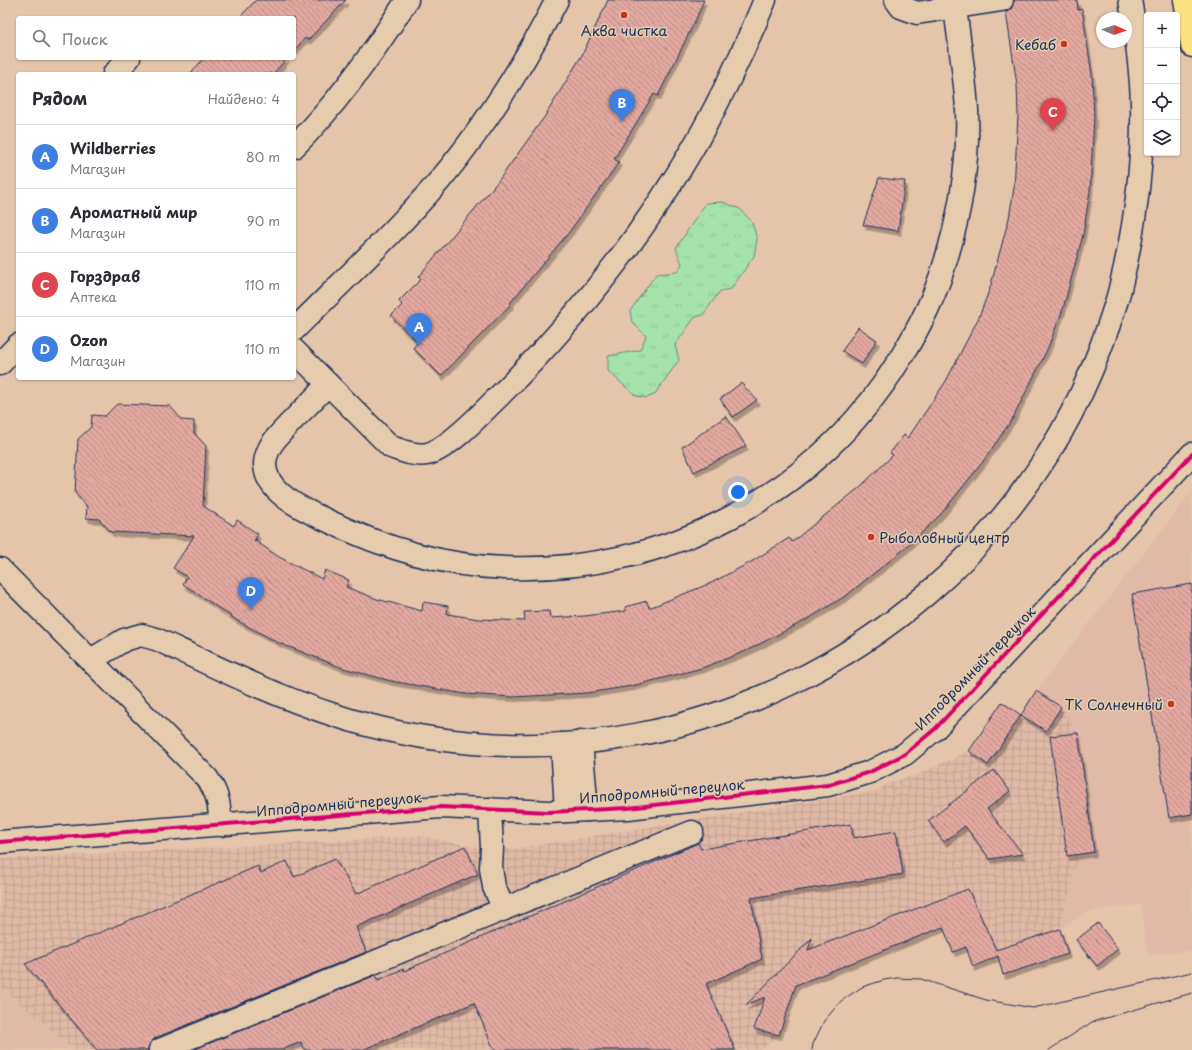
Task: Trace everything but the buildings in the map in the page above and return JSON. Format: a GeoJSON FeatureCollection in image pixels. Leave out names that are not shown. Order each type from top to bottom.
{"type":"FeatureCollection","features":[{"type":"Feature","properties":{"kind":"main road"},"geometry":{"type":"LineString","coordinates":[[1185,0],[1192,46]]}},
{"type":"Feature","properties":{"kind":"street"},"geometry":{"type":"LineString","coordinates":[[296,145],[340,97],[377,47],[407,0]]}},
{"type":"Feature","properties":{"kind":"street"},"geometry":{"type":"LineString","coordinates":[[296,328],[412,211],[463,151],[510,85],[557,0]]}},
{"type":"Feature","properties":{"kind":"street"},"geometry":{"type":"LineString","coordinates":[[296,352],[391,446],[408,454],[427,454],[444,446],[479,416],[577,313],[641,230],[697,141],[722,94],[765,0]]}},
{"type":"Feature","properties":{"kind":"street"},"geometry":{"type":"LineString","coordinates":[[896,0],[901,7],[917,13],[1002,0]]}},
{"type":"Feature","properties":{"kind":"street"},"geometry":{"type":"LineString","coordinates":[[90,660],[124,640],[141,635],[156,639],[242,679],[292,700],[337,716],[382,729],[428,738],[475,743],[522,745],[572,743],[610,739],[658,730],[706,718],[752,701],[801,679],[847,653],[891,624],[921,600],[971,553],[1006,513],[1038,470],[1065,424],[1094,364],[1117,301],[1132,236],[1140,170],[1142,103],[1136,36],[1130,0]]}},
{"type":"Feature","properties":{"kind":"street"},"geometry":{"type":"LineString","coordinates":[[328,384],[277,436],[268,449],[265,465],[269,480],[278,493],[348,531],[385,546],[424,557],[463,564],[503,568],[543,568],[583,565],[622,558],[661,547],[698,533],[734,516],[762,500],[801,472],[831,446],[861,414],[888,380],[930,305],[944,268],[954,231],[962,193],[966,155],[967,110],[955,7]]}},
{"type":"Feature","properties":{"kind":"street"},"geometry":{"type":"LineString","coordinates":[[116,72],[127,60]]}},
{"type":"Feature","properties":{"kind":"street"},"geometry":{"type":"LineString","coordinates":[[0,364],[16,347]]}},
{"type":"Feature","properties":{"kind":"street","name":"Ипподромный переулок"},"geometry":{"type":"LineString","coordinates":[[0,842],[441,807],[549,812],[628,808],[828,785],[870,772],[905,754],[935,729],[1192,454]]}},
{"type":"Feature","properties":{"kind":"street"},"geometry":{"type":"LineString","coordinates":[[0,569],[207,778],[215,790],[219,806],[221,825]]}},
{"type":"Feature","properties":{"kind":"street"},"geometry":{"type":"LineString","coordinates":[[572,743],[577,810]]}},
{"type":"Feature","properties":{"kind":"street"},"geometry":{"type":"LineString","coordinates":[[490,809],[492,848],[491,868],[494,887],[504,909]]}},
{"type":"Feature","properties":{"kind":"street"},"geometry":{"type":"LineString","coordinates":[[160,1050],[692,832]]}},
{"type":"Feature","properties":{"kind":"shaded area"},"geometry":{"type":"Polygon","coordinates":[[[1192,491],[1192,951],[1147,955],[1141,905],[1091,911],[1060,929],[1079,854],[1094,852],[1078,733],[1061,707],[1036,691],[1192,491]]]}},
{"type":"Feature","properties":{"kind":"shaded area"},"geometry":{"type":"Polygon","coordinates":[[[1036,691],[1061,707],[1078,733],[1094,852],[1079,854],[1060,929],[1068,954],[1003,975],[997,957],[973,967],[966,948],[953,952],[943,927],[796,985],[779,1035],[761,1050],[74,1050],[0,986],[0,859],[421,836],[479,848],[512,849],[876,791],[889,783],[916,775],[969,751],[1002,702],[1021,715],[1036,691]]]}},
{"type":"Feature","properties":{"kind":"shaded area"},"geometry":{"type":"Polygon","coordinates":[[[0,986],[70,1047],[74,1050],[0,1050],[0,986]]]}},
{"type":"Feature","properties":{"kind":"green space"},"geometry":{"type":"Polygon","coordinates":[[[723,202],[740,209],[752,222],[757,239],[754,256],[731,289],[720,291],[703,315],[695,317],[675,345],[679,360],[654,395],[646,398],[636,396],[608,371],[608,356],[640,350],[646,336],[632,322],[630,311],[656,274],[677,272],[682,264],[676,248],[706,203],[723,202]]]}},
{"type":"Feature","properties":{"kind":"tram line"},"geometry":{"type":"LineString","coordinates":[[812,1050],[813,1044],[824,1021],[841,1001],[862,987],[884,980],[897,978],[921,979],[986,1000],[1033,1008],[1192,972]]}},
{"type":"Feature","properties":{"kind":"tram line"},"geometry":{"type":"LineString","coordinates":[[1049,1050],[1092,1022],[1192,993]]}},
{"type":"Feature","properties":{"kind":"cycle path"},"geometry":{"type":"LineString","coordinates":[[0,842],[441,807],[549,812],[628,808],[828,785],[870,772],[905,754],[935,729],[1192,454]]}},
{"type":"Feature","properties":{"kind":"place","name":"Аква чистка"},"geometry":{"type":"Point","coordinates":[624,15]}},
{"type":"Feature","properties":{"kind":"place","name":"Кебаб"},"geometry":{"type":"Point","coordinates":[1064,44]}},
{"type":"Feature","properties":{"kind":"place","name":"Ароматный мир"},"geometry":{"type":"Point","coordinates":[622,122]}},
{"type":"Feature","properties":{"kind":"place","name":"Горздрав"},"geometry":{"type":"Point","coordinates":[1053,131]}},
{"type":"Feature","properties":{"kind":"place","name":"Wildberries"},"geometry":{"type":"Point","coordinates":[419,346]}},
{"type":"Feature","properties":{"kind":"place","name":"Рыболовный центр"},"geometry":{"type":"Point","coordinates":[871,537]}},
{"type":"Feature","properties":{"kind":"place","name":"Ozon"},"geometry":{"type":"Point","coordinates":[251,610]}},
{"type":"Feature","properties":{"kind":"place","name":"ТК Солнечный"},"geometry":{"type":"Point","coordinates":[1171,704]}}]}
